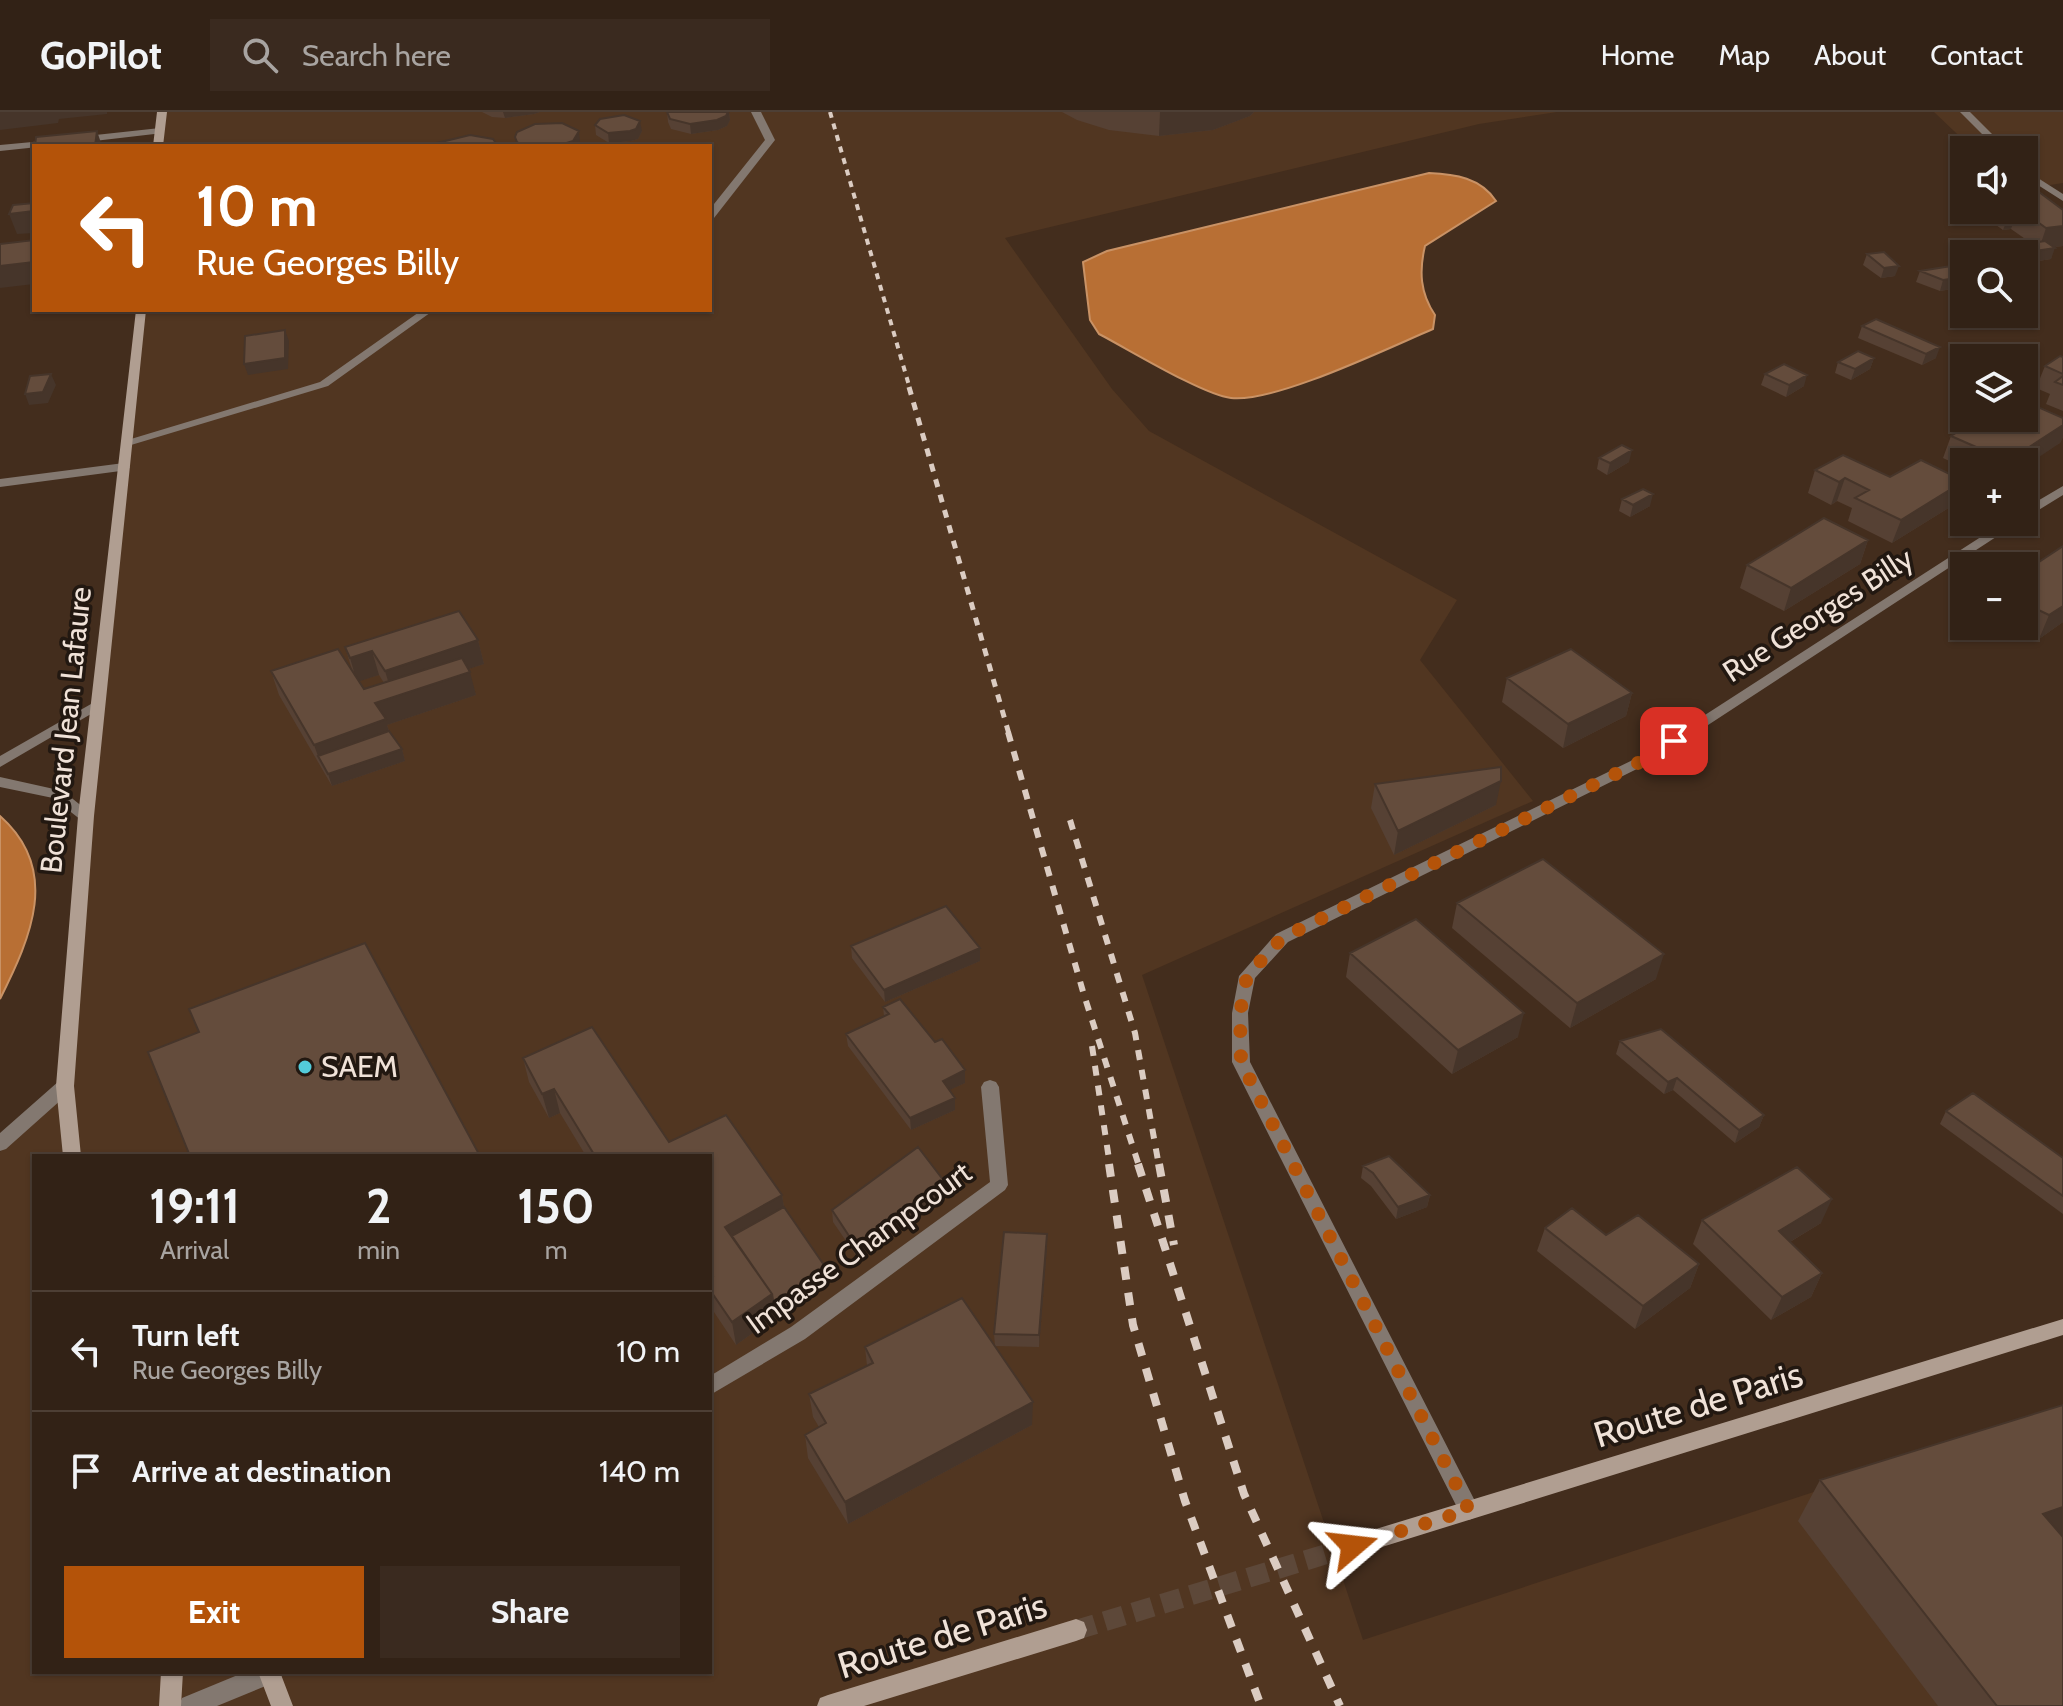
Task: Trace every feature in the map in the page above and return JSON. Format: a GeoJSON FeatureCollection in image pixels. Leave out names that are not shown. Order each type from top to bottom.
{"type":"FeatureCollection","features":[{"type":"Feature","properties":{"kind":"main road"},"geometry":{"type":"LineString","coordinates":[[158,144],[162,112]]}},
{"type":"Feature","properties":{"kind":"main road","name":"Boulevard Jean Lafaure"},"geometry":{"type":"LineString","coordinates":[[72,1154],[65,1086],[86,816],[141,312]]}},
{"type":"Feature","properties":{"kind":"main road","name":"Route de Paris"},"geometry":{"type":"LineString","coordinates":[[1353,1546],[2063,1327]]}},
{"type":"Feature","properties":{"kind":"main road","name":"Route de Paris"},"geometry":{"type":"LineString","coordinates":[[828,1706],[1076,1630]]}},
{"type":"Feature","properties":{"kind":"main road"},"geometry":{"type":"LineString","coordinates":[[170,1706],[172,1674]]}},
{"type":"Feature","properties":{"kind":"main road"},"geometry":{"type":"LineString","coordinates":[[270,1674],[282,1706]]}},
{"type":"Feature","properties":{"kind":"street"},"geometry":{"type":"LineString","coordinates":[[712,213],[770,140],[756,112]]}},
{"type":"Feature","properties":{"kind":"street"},"geometry":{"type":"LineString","coordinates":[[1965,112],[1989,136]]}},
{"type":"Feature","properties":{"kind":"street"},"geometry":{"type":"LineString","coordinates":[[38,144],[160,131]]}},
{"type":"Feature","properties":{"kind":"street"},"geometry":{"type":"LineString","coordinates":[[0,148],[32,145]]}},
{"type":"Feature","properties":{"kind":"street"},"geometry":{"type":"LineString","coordinates":[[2038,181],[2063,198]]}},
{"type":"Feature","properties":{"kind":"street"},"geometry":{"type":"LineString","coordinates":[[127,442],[324,384],[426,312]]}},
{"type":"Feature","properties":{"kind":"street"},"geometry":{"type":"LineString","coordinates":[[0,483],[124,467]]}},
{"type":"Feature","properties":{"kind":"street"},"geometry":{"type":"LineString","coordinates":[[2038,506],[2063,490]]}},
{"type":"Feature","properties":{"kind":"street","name":"Rue Georges Billy"},"geometry":{"type":"LineString","coordinates":[[1469,1510],[1241,1062],[1240,1013],[1247,976],[1282,938],[1648,758],[1991,536]]}},
{"type":"Feature","properties":{"kind":"street"},"geometry":{"type":"LineString","coordinates":[[0,762],[98,704]]}},
{"type":"Feature","properties":{"kind":"street"},"geometry":{"type":"LineString","coordinates":[[0,782],[58,794],[86,816]]}},
{"type":"Feature","properties":{"kind":"street"},"geometry":{"type":"LineString","coordinates":[[0,1144],[65,1086]]}},
{"type":"Feature","properties":{"kind":"street","name":"Impasse Champcourt"},"geometry":{"type":"LineString","coordinates":[[712,1385],[798,1333],[999,1185],[990,1087]]}},
{"type":"Feature","properties":{"kind":"street"},"geometry":{"type":"LineString","coordinates":[[190,1706],[268,1674]]}},
{"type":"Feature","properties":{"kind":"shaded area"},"geometry":{"type":"Polygon","coordinates":[[[162,112],[1557,112],[1479,124],[1005,238],[1112,389],[1149,431],[1457,600],[1420,660],[1533,801],[1142,975],[1363,1640],[2063,1410],[2063,1706],[0,1706],[0,1152],[65,1086],[141,312],[712,312],[712,144],[158,144],[162,112]]]}},
{"type":"Feature","properties":{"kind":"shaded area"},"geometry":{"type":"Polygon","coordinates":[[[1934,112],[2063,112],[2063,183],[2038,187],[2038,136],[1959,136],[1934,112]]]}},
{"type":"Feature","properties":{"kind":"shaded area"},"geometry":{"type":"Polygon","coordinates":[[[1429,173],[1475,182],[1496,201],[1425,246],[1422,282],[1435,315],[1433,329],[1302,383],[1275,392],[1231,398],[1203,389],[1099,334],[1090,320],[1083,262],[1107,251],[1429,173]]]}},
{"type":"Feature","properties":{"kind":"shaded area"},"geometry":{"type":"Polygon","coordinates":[[[0,816],[19,837],[30,859],[35,881],[30,928],[0,999],[0,816]]]}},
{"type":"Feature","properties":{"kind":"building"},"geometry":{"type":"Polygon","coordinates":[[[667,112],[728,112],[717,120],[690,124],[670,119],[667,112]]]}},
{"type":"Feature","properties":{"kind":"building"},"geometry":{"type":"Polygon","coordinates":[[[624,115],[640,121],[636,129],[608,133],[595,125],[600,119],[624,115]]]}},
{"type":"Feature","properties":{"kind":"building"},"geometry":{"type":"Polygon","coordinates":[[[562,123],[579,131],[573,141],[563,144],[517,142],[517,132],[535,124],[562,123]]]}},
{"type":"Feature","properties":{"kind":"building"},"geometry":{"type":"Polygon","coordinates":[[[97,131],[95,144],[35,144],[36,137],[97,131]]]}},
{"type":"Feature","properties":{"kind":"building"},"geometry":{"type":"Polygon","coordinates":[[[470,135],[493,139],[497,144],[436,144],[470,135]]]}},
{"type":"Feature","properties":{"kind":"building"},"geometry":{"type":"Polygon","coordinates":[[[2038,191],[2063,210],[2063,226],[2046,228],[2038,222],[2038,191]]]}},
{"type":"Feature","properties":{"kind":"building"},"geometry":{"type":"Polygon","coordinates":[[[32,203],[32,211],[9,214],[13,205],[32,203]]]}},
{"type":"Feature","properties":{"kind":"building"},"geometry":{"type":"Polygon","coordinates":[[[32,240],[32,262],[0,266],[0,244],[32,240]]]}},
{"type":"Feature","properties":{"kind":"building"},"geometry":{"type":"Polygon","coordinates":[[[2045,241],[2055,248],[2038,251],[2038,242],[2045,241]]]}},
{"type":"Feature","properties":{"kind":"building"},"geometry":{"type":"Polygon","coordinates":[[[1884,252],[1899,266],[1884,268],[1867,254],[1884,252]]]}},
{"type":"Feature","properties":{"kind":"building"},"geometry":{"type":"Polygon","coordinates":[[[1950,266],[1950,279],[1943,280],[1920,271],[1950,266]]]}},
{"type":"Feature","properties":{"kind":"building"},"geometry":{"type":"Polygon","coordinates":[[[1876,319],[1940,347],[1926,354],[1862,326],[1876,319]]]}},
{"type":"Feature","properties":{"kind":"building"},"geometry":{"type":"Polygon","coordinates":[[[285,330],[285,358],[244,364],[245,336],[285,330]]]}},
{"type":"Feature","properties":{"kind":"building"},"geometry":{"type":"Polygon","coordinates":[[[1858,351],[1874,358],[1855,369],[1838,362],[1858,351]]]}},
{"type":"Feature","properties":{"kind":"building"},"geometry":{"type":"Polygon","coordinates":[[[2063,357],[2063,374],[2045,366],[2063,357]]]}},
{"type":"Feature","properties":{"kind":"building"},"geometry":{"type":"Polygon","coordinates":[[[1784,364],[1807,375],[1789,385],[1765,374],[1784,364]]]}},
{"type":"Feature","properties":{"kind":"building"},"geometry":{"type":"Polygon","coordinates":[[[51,374],[43,392],[25,394],[30,376],[51,374]]]}},
{"type":"Feature","properties":{"kind":"building"},"geometry":{"type":"Polygon","coordinates":[[[2038,407],[2063,418],[2063,425],[2028,448],[1978,448],[1951,436],[1957,432],[2038,432],[2038,407]]]}},
{"type":"Feature","properties":{"kind":"building"},"geometry":{"type":"Polygon","coordinates":[[[1622,445],[1632,450],[1610,463],[1599,458],[1622,445]]]}},
{"type":"Feature","properties":{"kind":"building"},"geometry":{"type":"Polygon","coordinates":[[[1843,455],[1890,477],[1921,460],[1950,474],[1950,490],[1901,520],[1855,498],[1869,490],[1845,478],[1839,482],[1815,470],[1843,455]]]}},
{"type":"Feature","properties":{"kind":"building"},"geometry":{"type":"Polygon","coordinates":[[[1643,489],[1653,494],[1633,505],[1622,499],[1643,489]]]}},
{"type":"Feature","properties":{"kind":"building"},"geometry":{"type":"Polygon","coordinates":[[[1824,518],[1868,540],[1791,588],[1747,565],[1824,518]]]}},
{"type":"Feature","properties":{"kind":"building"},"geometry":{"type":"Polygon","coordinates":[[[2063,546],[2063,606],[2049,615],[2038,610],[2038,563],[2063,546]]]}},
{"type":"Feature","properties":{"kind":"building"},"geometry":{"type":"Polygon","coordinates":[[[459,611],[478,640],[385,671],[372,651],[350,658],[345,647],[459,611]]]}},
{"type":"Feature","properties":{"kind":"building"},"geometry":{"type":"Polygon","coordinates":[[[338,649],[364,689],[462,658],[470,672],[375,703],[386,719],[314,745],[271,671],[338,649]]]}},
{"type":"Feature","properties":{"kind":"building"},"geometry":{"type":"Polygon","coordinates":[[[1571,649],[1632,693],[1568,724],[1507,678],[1571,649]]]}},
{"type":"Feature","properties":{"kind":"building"},"geometry":{"type":"Polygon","coordinates":[[[389,731],[402,749],[328,774],[318,756],[389,731]]]}},
{"type":"Feature","properties":{"kind":"building"},"geometry":{"type":"Polygon","coordinates":[[[1501,767],[1501,781],[1398,831],[1375,784],[1501,767]]]}},
{"type":"Feature","properties":{"kind":"building"},"geometry":{"type":"Polygon","coordinates":[[[1543,859],[1664,954],[1577,1003],[1457,903],[1543,859]]]}},
{"type":"Feature","properties":{"kind":"building"},"geometry":{"type":"Polygon","coordinates":[[[946,906],[980,948],[884,990],[851,946],[946,906]]]}},
{"type":"Feature","properties":{"kind":"building"},"geometry":{"type":"Polygon","coordinates":[[[1416,919],[1524,1013],[1458,1050],[1350,953],[1416,919]]]}},
{"type":"Feature","properties":{"kind":"building","name":"SAEM"},"geometry":{"type":"Polygon","coordinates":[[[365,943],[479,1154],[189,1154],[148,1052],[199,1032],[189,1009],[365,943]]]}},
{"type":"Feature","properties":{"kind":"building"},"geometry":{"type":"Polygon","coordinates":[[[900,999],[935,1042],[942,1039],[965,1070],[943,1081],[955,1098],[910,1118],[846,1034],[889,1014],[883,1007],[900,999]]]}},
{"type":"Feature","properties":{"kind":"building"},"geometry":{"type":"Polygon","coordinates":[[[592,1027],[669,1142],[726,1115],[782,1195],[725,1227],[772,1294],[732,1322],[712,1293],[712,1154],[594,1154],[554,1089],[542,1094],[523,1058],[592,1027]]]}},
{"type":"Feature","properties":{"kind":"building"},"geometry":{"type":"Polygon","coordinates":[[[1661,1029],[1764,1115],[1739,1130],[1677,1078],[1668,1082],[1620,1041],[1661,1029]]]}},
{"type":"Feature","properties":{"kind":"building"},"geometry":{"type":"Polygon","coordinates":[[[1973,1093],[2063,1158],[2063,1196],[1946,1111],[1973,1093]]]}},
{"type":"Feature","properties":{"kind":"building"},"geometry":{"type":"Polygon","coordinates":[[[918,1147],[944,1181],[855,1245],[832,1210],[918,1147]]]}},
{"type":"Feature","properties":{"kind":"building"},"geometry":{"type":"Polygon","coordinates":[[[1389,1156],[1430,1195],[1398,1207],[1373,1173],[1363,1166],[1389,1156]]]}},
{"type":"Feature","properties":{"kind":"building"},"geometry":{"type":"Polygon","coordinates":[[[1797,1167],[1832,1199],[1779,1231],[1822,1273],[1782,1297],[1702,1220],[1797,1167]]]}},
{"type":"Feature","properties":{"kind":"building"},"geometry":{"type":"Polygon","coordinates":[[[784,1207],[826,1268],[774,1306],[772,1294],[732,1236],[784,1207]]]}},
{"type":"Feature","properties":{"kind":"building"},"geometry":{"type":"Polygon","coordinates":[[[1572,1208],[1606,1235],[1638,1215],[1699,1264],[1643,1306],[1545,1228],[1572,1208]]]}},
{"type":"Feature","properties":{"kind":"building"},"geometry":{"type":"Polygon","coordinates":[[[1004,1232],[1047,1234],[1039,1335],[994,1334],[1004,1232]]]}},
{"type":"Feature","properties":{"kind":"building"},"geometry":{"type":"Polygon","coordinates":[[[962,1298],[1033,1402],[845,1502],[805,1435],[826,1423],[809,1394],[873,1363],[865,1347],[962,1298]]]}},
{"type":"Feature","properties":{"kind":"building"},"geometry":{"type":"Polygon","coordinates":[[[2063,1405],[2063,1507],[2043,1514],[2063,1537],[2063,1706],[1997,1706],[1820,1480],[2063,1405]]]}},
{"type":"Feature","properties":{"kind":"tunnel"},"geometry":{"type":"LineString","coordinates":[[1076,1630],[1353,1546]]}},
{"type":"Feature","properties":{"kind":"railway"},"geometry":{"type":"LineString","coordinates":[[830,112],[910,389]]}},
{"type":"Feature","properties":{"kind":"railway"},"geometry":{"type":"LineString","coordinates":[[909,387],[1009,734]]}},
{"type":"Feature","properties":{"kind":"railway"},"geometry":{"type":"LineString","coordinates":[[1008,732],[1084,995],[1139,1166]]}},
{"type":"Feature","properties":{"kind":"railway"},"geometry":{"type":"LineString","coordinates":[[1070,820],[1135,1033],[1159,1166]]}},
{"type":"Feature","properties":{"kind":"railway"},"geometry":{"type":"LineString","coordinates":[[1092,1046],[1110,1166]]}},
{"type":"Feature","properties":{"kind":"railway"},"geometry":{"type":"LineString","coordinates":[[1109,1164],[1133,1325],[1185,1501],[1261,1706]]}},
{"type":"Feature","properties":{"kind":"railway"},"geometry":{"type":"LineString","coordinates":[[1138,1164],[1244,1494],[1340,1706]]}},
{"type":"Feature","properties":{"kind":"railway"},"geometry":{"type":"LineString","coordinates":[[1159,1164],[1174,1245]]}},
{"type":"Feature","properties":{"kind":"place","name":"SAEM"},"geometry":{"type":"Point","coordinates":[305,1067]}},
{"type":"Feature","properties":{"kind":"route"},"geometry":{"type":"LineString","coordinates":[[1353,1546],[1469,1510],[1241,1062],[1240,1013],[1247,976],[1282,938],[1648,758],[1674,741]]}}]}
